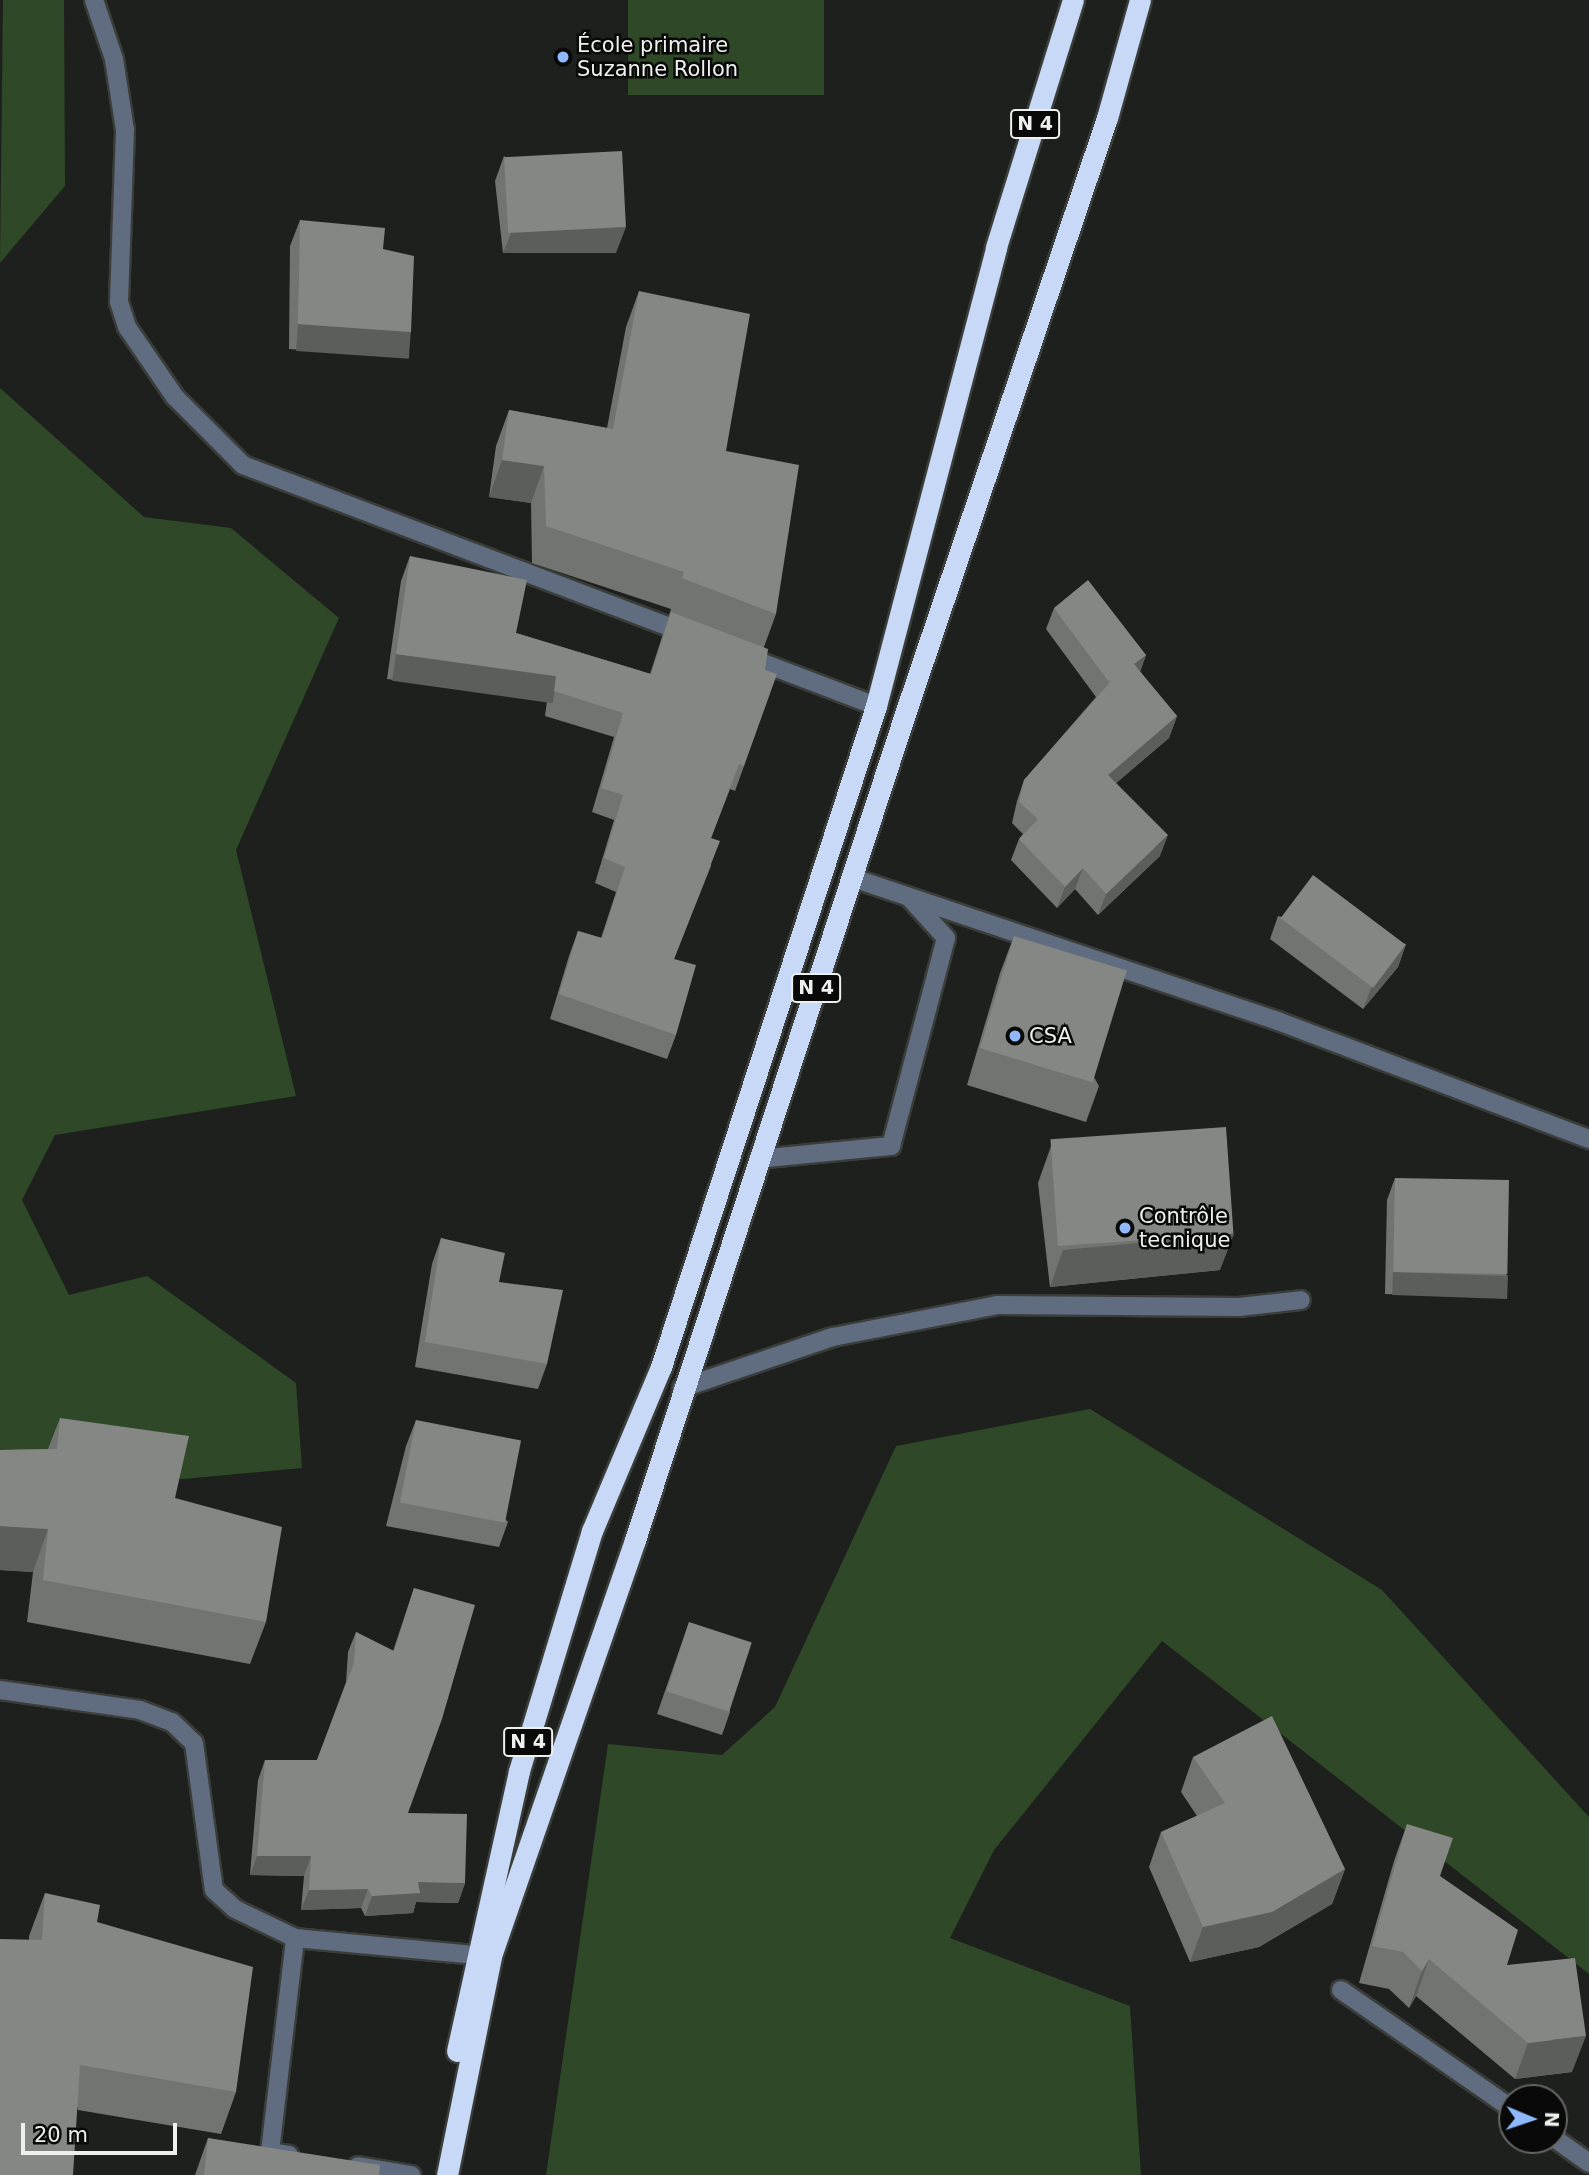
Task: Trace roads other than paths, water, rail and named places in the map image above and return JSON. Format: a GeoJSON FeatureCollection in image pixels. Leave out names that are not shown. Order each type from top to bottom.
{"type":"FeatureCollection","features":[{"type":"Feature","properties":{"kind":"highway","name":"N 4"},"geometry":{"type":"LineString","coordinates":[[433,2175],[476,1955],[519,1771],[593,1531],[661,1367],[876,706],[996,247],[1073,0]]}},
{"type":"Feature","properties":{"kind":"highway","name":"N 4"},"geometry":{"type":"LineString","coordinates":[[447,2175],[491,1956],[635,1540],[758,1159],[1107,118],[1140,0]]}},
{"type":"Feature","properties":{"kind":"street"},"geometry":{"type":"LineString","coordinates":[[94,0],[114,60],[125,130],[119,302],[127,327],[152,366],[205,429],[243,465],[876,706]]}},
{"type":"Feature","properties":{"kind":"street"},"geometry":{"type":"LineString","coordinates":[[853,878],[1278,1021],[1589,1139]]}},
{"type":"Feature","properties":{"kind":"street"},"geometry":{"type":"LineString","coordinates":[[758,1159],[891,1146],[946,938],[909,897]]}},
{"type":"Feature","properties":{"kind":"street"},"geometry":{"type":"LineString","coordinates":[[682,1388],[833,1337],[996,1305],[1239,1307],[1301,1300]]}},
{"type":"Feature","properties":{"kind":"street"},"geometry":{"type":"LineString","coordinates":[[0,1690],[140,1710],[172,1723],[194,1743],[214,1890],[235,1909],[295,1938],[476,1955]]}},
{"type":"Feature","properties":{"kind":"street"},"geometry":{"type":"LineString","coordinates":[[295,1938],[270,2152],[309,2158]]}},
{"type":"Feature","properties":{"kind":"street"},"geometry":{"type":"LineString","coordinates":[[1341,1990],[1498,2099]]}},
{"type":"Feature","properties":{"kind":"street"},"geometry":{"type":"LineString","coordinates":[[1568,2148],[1589,2163]]}},
{"type":"Feature","properties":{"kind":"street"},"geometry":{"type":"LineString","coordinates":[[334,2162],[411,2175]]}},
{"type":"Feature","properties":{"kind":"place","name":"École primaire Suzanne Rollon"},"geometry":{"type":"Point","coordinates":[563,57]}},
{"type":"Feature","properties":{"kind":"place","name":"CSA"},"geometry":{"type":"Point","coordinates":[1015,1036]}},
{"type":"Feature","properties":{"kind":"place","name":"Contrôle tecnique"},"geometry":{"type":"Point","coordinates":[1125,1228]}}]}
